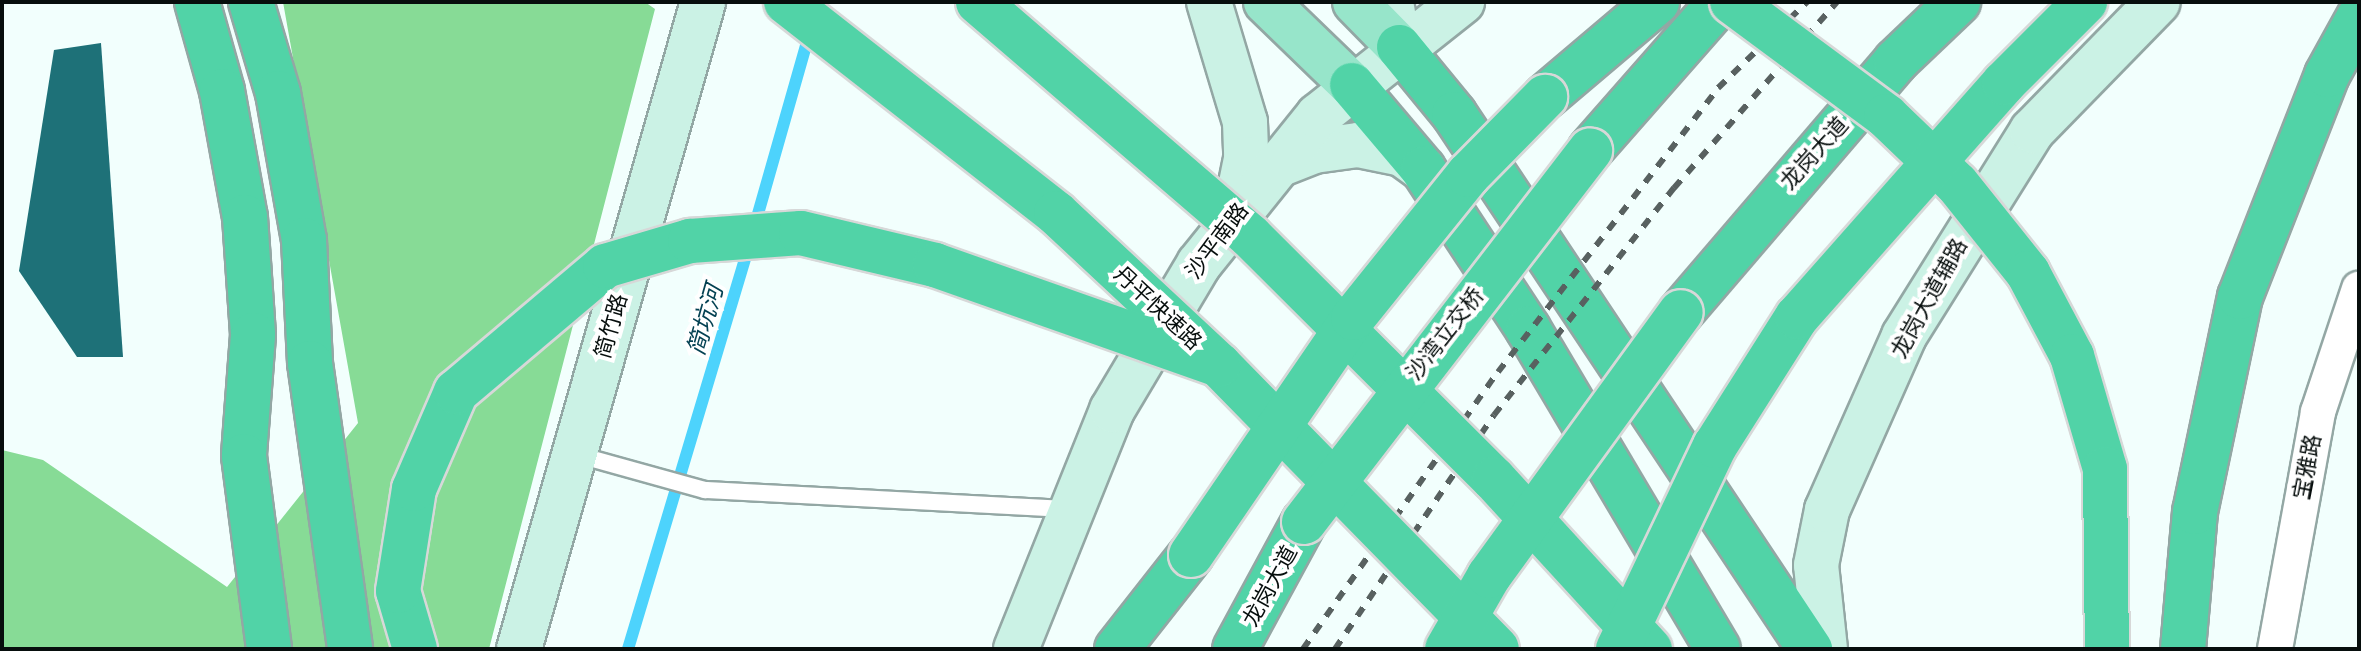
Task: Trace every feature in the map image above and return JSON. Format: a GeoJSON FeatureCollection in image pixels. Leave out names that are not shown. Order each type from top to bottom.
{"type":"FeatureCollection","features":[{"type":"Feature","properties":{"kind":"highway"},"geometry":{"type":"LineString","coordinates":[[197,2],[222,91],[245,217],[253,335],[244,456],[269,649]]}},
{"type":"Feature","properties":{"kind":"highway"},"geometry":{"type":"LineString","coordinates":[[251,2],[278,93],[304,240],[310,363],[350,649]]}},
{"type":"Feature","properties":{"kind":"highway","name":"丹平快速路"},"geometry":{"type":"LineString","coordinates":[[786,2],[1056,213],[1219,365],[1497,649]]}},
{"type":"Feature","properties":{"kind":"highway"},"geometry":{"type":"LineString","coordinates":[[978,2],[1250,236],[1494,479],[1650,649]]}},
{"type":"Feature","properties":{"kind":"highway"},"geometry":{"type":"LineString","coordinates":[[1117,649],[1191,555],[1353,318],[1468,175],[1545,97],[1657,2]]}},
{"type":"Feature","properties":{"kind":"highway","name":"沙湾立交桥"},"geometry":{"type":"LineString","coordinates":[[1304,522],[1590,150],[1720,2]]}},
{"type":"Feature","properties":{"kind":"highway"},"geometry":{"type":"LineString","coordinates":[[1732,2],[1886,116],[1957,184],[2028,273],[2072,356],[2105,469],[2107,649]]}},
{"type":"Feature","properties":{"kind":"highway","name":"龙岗大道"},"geometry":{"type":"LineString","coordinates":[[1447,649],[1497,564],[1681,312],[1885,72],[1958,2]]}},
{"type":"Feature","properties":{"kind":"highway"},"geometry":{"type":"LineString","coordinates":[[1618,649],[1715,446],[1797,317],[1962,128],[2085,2]]}},
{"type":"Feature","properties":{"kind":"highway"},"geometry":{"type":"LineString","coordinates":[[2183,649],[2195,512],[2240,297],[2327,75],[2359,17]]}},
{"type":"Feature","properties":{"kind":"highway"},"geometry":{"type":"LineString","coordinates":[[1399,47],[1454,114],[1810,649]]}},
{"type":"Feature","properties":{"kind":"highway"},"geometry":{"type":"LineString","coordinates":[[1352,85],[1423,169],[1610,461],[1718,649]]}},
{"type":"Feature","properties":{"kind":"highway"},"geometry":{"type":"LineString","coordinates":[[415,649],[398,591],[414,489],[456,392],[605,266],[690,241],[801,233],[935,265],[1219,365]]}},
{"type":"Feature","properties":{"kind":"highway","name":"龙岗大道"},"geometry":{"type":"LineString","coordinates":[[1235,649],[1304,522]]}},
{"type":"Feature","properties":{"kind":"main road","name":"简竹路"},"geometry":{"type":"LineString","coordinates":[[519,649],[589,458],[703,2]]}},
{"type":"Feature","properties":{"kind":"main road"},"geometry":{"type":"LineString","coordinates":[[1209,2],[1245,122],[1246,159],[1233,220]]}},
{"type":"Feature","properties":{"kind":"main road"},"geometry":{"type":"LineString","coordinates":[[1266,2],[1352,85]]}},
{"type":"Feature","properties":{"kind":"main road"},"geometry":{"type":"LineString","coordinates":[[1355,2],[1399,47]]}},
{"type":"Feature","properties":{"kind":"main road"},"geometry":{"type":"LineString","coordinates":[[1391,2],[1399,47]]}},
{"type":"Feature","properties":{"kind":"main road"},"geometry":{"type":"LineString","coordinates":[[1399,47],[1462,2]]}},
{"type":"Feature","properties":{"kind":"main road","name":"龙岗大道辅路"},"geometry":{"type":"LineString","coordinates":[[1825,649],[1816,565],[1827,510],[1904,336],[2032,131],[2158,2]]}},
{"type":"Feature","properties":{"kind":"main road","name":"沙平南路"},"geometry":{"type":"LineString","coordinates":[[1016,649],[1068,509],[1154,332],[1274,167],[1352,85],[1399,47]]}},
{"type":"Feature","properties":{"kind":"main road"},"geometry":{"type":"LineString","coordinates":[[1274,167],[1314,151],[1358,145],[1402,154],[1423,169]]}},
{"type":"Feature","properties":{"kind":"street","name":"宝雅路"},"geometry":{"type":"LineString","coordinates":[[2275,649],[2318,412],[2359,289]]}},
{"type":"Feature","properties":{"kind":"lane"},"geometry":{"type":"LineString","coordinates":[[589,458],[705,490],[1068,509]]}},
{"type":"Feature","properties":{"kind":"green space"},"geometry":{"type":"Polygon","coordinates":[[[283,2],[645,2],[655,9],[489,649],[2,649],[2,450],[43,460],[227,587],[358,423],[283,2]]]}},
{"type":"Feature","properties":{"kind":"building"},"geometry":{"type":"Polygon","coordinates":[[[101,43],[123,357],[77,357],[19,271],[54,50],[101,43]]]}},
{"type":"Feature","properties":{"kind":"waterway","name":"简坑河"},"geometry":{"type":"LineString","coordinates":[[754,228],[810,31]]}},
{"type":"Feature","properties":{"kind":"waterway","name":"简坑河"},"geometry":{"type":"LineString","coordinates":[[628,649],[749,246]]}},
{"type":"Feature","properties":{"kind":"railway"},"geometry":{"type":"LineString","coordinates":[[1303,649],[1498,372],[1718,88],[1807,2]]}},
{"type":"Feature","properties":{"kind":"railway"},"geometry":{"type":"LineString","coordinates":[[1335,649],[1494,415],[1674,188],[1837,2]]}}]}
